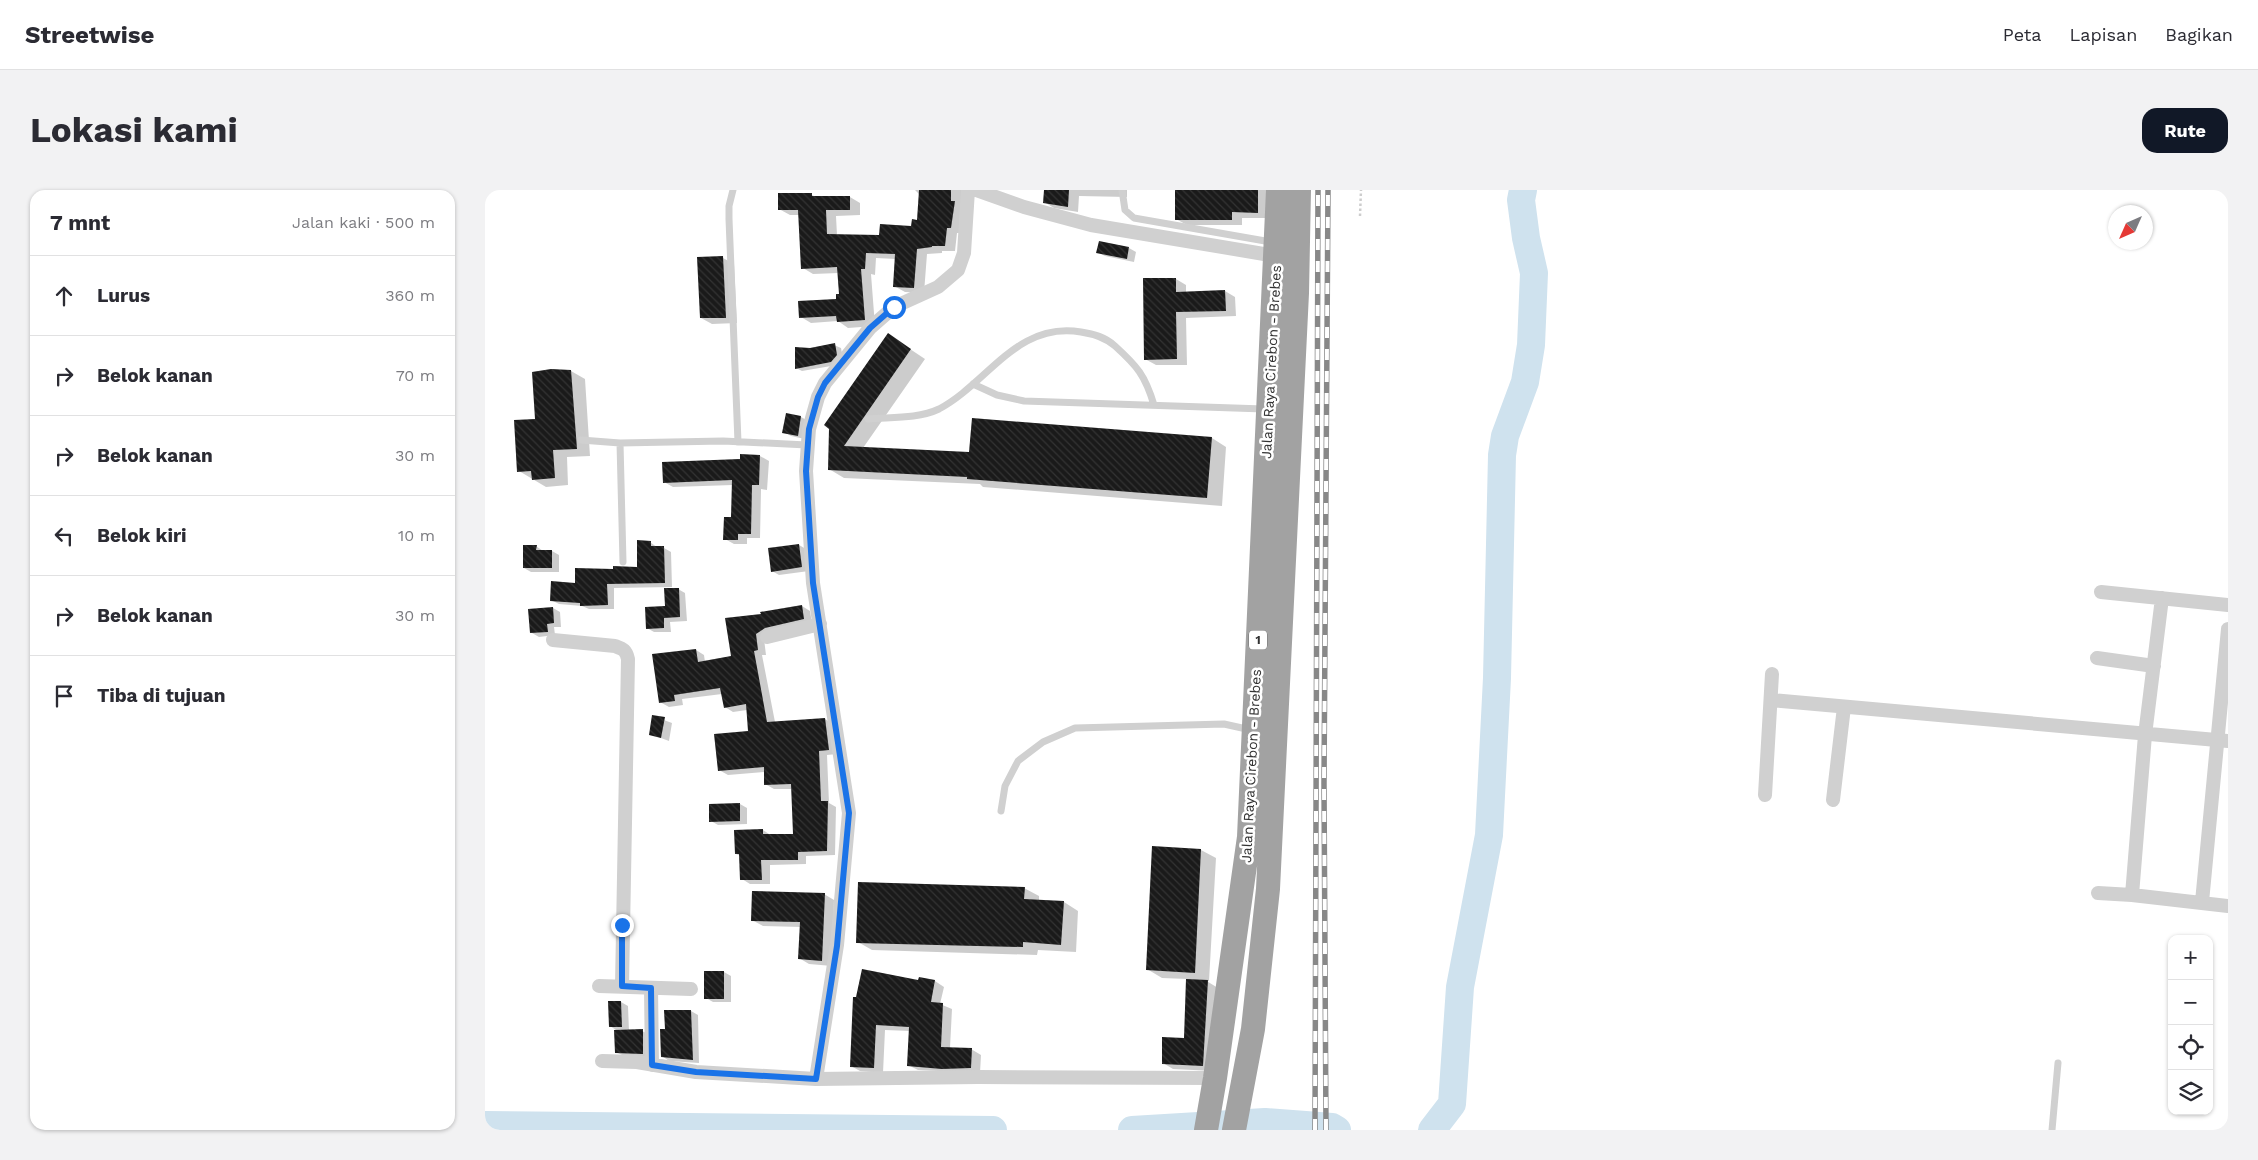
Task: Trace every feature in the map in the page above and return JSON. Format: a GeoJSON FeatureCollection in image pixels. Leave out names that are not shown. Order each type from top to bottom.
{"type":"FeatureCollection","features":[{"type":"Feature","properties":{"kind":"highway","name":"Jalan Raya Cirebon - Brebes"},"geometry":{"type":"LineString","coordinates":[[1234,1130],[1253,1029],[1264,935],[1264,730],[1268,409],[1278,190]]}},
{"type":"Feature","properties":{"kind":"highway","name":"Jalan Raya Cirebon - Brebes"},"geometry":{"type":"LineString","coordinates":[[1206,1129],[1264,730],[1297,293],[1299,190]]}},
{"type":"Feature","properties":{"kind":"street"},"geometry":{"type":"LineString","coordinates":[[816,1079],[837,946],[849,813],[813,583],[806,471],[809,429],[822,388],[856,344],[888,311],[945,283],[958,270],[964,253],[968,190]]}},
{"type":"Feature","properties":{"kind":"street"},"geometry":{"type":"LineString","coordinates":[[976,190],[1024,207],[1091,225],[1276,250]]}},
{"type":"Feature","properties":{"kind":"street"},"geometry":{"type":"LineString","coordinates":[[2101,592],[2228,605]]}},
{"type":"Feature","properties":{"kind":"street"},"geometry":{"type":"LineString","coordinates":[[2132,895],[2145,735],[2162,598]]}},
{"type":"Feature","properties":{"kind":"street"},"geometry":{"type":"LineString","coordinates":[[767,637],[820,624]]}},
{"type":"Feature","properties":{"kind":"street"},"geometry":{"type":"LineString","coordinates":[[2202,902],[2223,741],[2228,629]]}},
{"type":"Feature","properties":{"kind":"street"},"geometry":{"type":"LineString","coordinates":[[553,640],[623,648],[628,659],[622,986]]}},
{"type":"Feature","properties":{"kind":"street"},"geometry":{"type":"LineString","coordinates":[[2097,658],[2154,666]]}},
{"type":"Feature","properties":{"kind":"street"},"geometry":{"type":"LineString","coordinates":[[1765,795],[1772,674]]}},
{"type":"Feature","properties":{"kind":"street"},"geometry":{"type":"LineString","coordinates":[[1771,700],[2223,741]]}},
{"type":"Feature","properties":{"kind":"street"},"geometry":{"type":"LineString","coordinates":[[1833,800],[1844,707]]}},
{"type":"Feature","properties":{"kind":"street"},"geometry":{"type":"LineString","coordinates":[[2098,893],[2228,906]]}},
{"type":"Feature","properties":{"kind":"street"},"geometry":{"type":"LineString","coordinates":[[599,986],[691,989]]}},
{"type":"Feature","properties":{"kind":"street"},"geometry":{"type":"LineString","coordinates":[[651,988],[652,1065]]}},
{"type":"Feature","properties":{"kind":"street"},"geometry":{"type":"LineString","coordinates":[[603,1061],[631,1062],[696,1072],[816,1079],[978,1077],[1214,1083]]}},
{"type":"Feature","properties":{"kind":"lane"},"geometry":{"type":"LineString","coordinates":[[733,190],[729,213],[737,442]]}},
{"type":"Feature","properties":{"kind":"lane"},"geometry":{"type":"LineString","coordinates":[[1122,190],[1125,210],[1134,218],[1276,250]]}},
{"type":"Feature","properties":{"kind":"lane"},"geometry":{"type":"LineString","coordinates":[[868,419],[931,412],[952,400],[1009,353],[1037,335],[1053,330],[1075,331],[1104,338],[1125,355],[1147,382],[1154,405]]}},
{"type":"Feature","properties":{"kind":"lane"},"geometry":{"type":"LineString","coordinates":[[973,384],[997,395],[1024,400],[1268,409]]}},
{"type":"Feature","properties":{"kind":"lane"},"geometry":{"type":"LineString","coordinates":[[581,440],[737,442],[807,446]]}},
{"type":"Feature","properties":{"kind":"lane"},"geometry":{"type":"LineString","coordinates":[[620,442],[623,562]]}},
{"type":"Feature","properties":{"kind":"lane"},"geometry":{"type":"LineString","coordinates":[[1001,811],[1005,786],[1018,761],[1043,742],[1075,728],[1224,724],[1264,730]]}},
{"type":"Feature","properties":{"kind":"lane"},"geometry":{"type":"LineString","coordinates":[[2052,1130],[2058,1063]]}},
{"type":"Feature","properties":{"kind":"path"},"geometry":{"type":"LineString","coordinates":[[1360,216],[1361,190]]}},
{"type":"Feature","properties":{"kind":"building"},"geometry":{"type":"Polygon","coordinates":[[[919,190],[951,190],[951,201],[955,201],[951,228],[947,228],[945,246],[917,249],[914,288],[893,287],[895,254],[866,253],[865,269],[861,269],[865,320],[837,322],[836,316],[799,318],[798,301],[836,299],[836,294],[839,294],[837,267],[801,269],[798,210],[778,210],[778,193],[812,193],[812,196],[850,196],[850,210],[826,210],[827,234],[879,235],[880,224],[911,226],[912,219],[917,220],[919,190]]]}},
{"type":"Feature","properties":{"kind":"building"},"geometry":{"type":"Polygon","coordinates":[[[1044,190],[1069,190],[1068,207],[1043,203],[1044,190]]]}},
{"type":"Feature","properties":{"kind":"building"},"geometry":{"type":"Polygon","coordinates":[[[1175,190],[1258,190],[1258,213],[1232,212],[1232,220],[1175,220],[1175,190]]]}},
{"type":"Feature","properties":{"kind":"building"},"geometry":{"type":"Polygon","coordinates":[[[1099,241],[1129,247],[1127,259],[1096,253],[1099,241]]]}},
{"type":"Feature","properties":{"kind":"building"},"geometry":{"type":"Polygon","coordinates":[[[723,256],[726,318],[700,318],[697,257],[723,256]]]}},
{"type":"Feature","properties":{"kind":"building"},"geometry":{"type":"Polygon","coordinates":[[[1143,278],[1176,278],[1176,292],[1225,290],[1226,311],[1176,312],[1177,359],[1144,360],[1143,278]]]}},
{"type":"Feature","properties":{"kind":"building"},"geometry":{"type":"Polygon","coordinates":[[[888,333],[911,349],[844,446],[969,452],[972,418],[1212,437],[1207,498],[967,479],[967,477],[828,470],[829,429],[824,425],[888,333]]]}},
{"type":"Feature","properties":{"kind":"building"},"geometry":{"type":"Polygon","coordinates":[[[835,343],[837,355],[831,362],[795,369],[795,347],[810,348],[835,343]]]}},
{"type":"Feature","properties":{"kind":"building"},"geometry":{"type":"Polygon","coordinates":[[[551,369],[571,370],[577,449],[553,450],[555,478],[532,480],[531,471],[517,472],[514,420],[535,419],[532,372],[551,369]]]}},
{"type":"Feature","properties":{"kind":"building"},"geometry":{"type":"Polygon","coordinates":[[[786,413],[801,416],[798,436],[782,433],[786,413]]]}},
{"type":"Feature","properties":{"kind":"building"},"geometry":{"type":"Polygon","coordinates":[[[740,454],[760,455],[759,485],[752,485],[751,534],[738,534],[738,540],[723,540],[724,517],[731,517],[732,480],[663,483],[662,462],[740,459],[740,454]]]}},
{"type":"Feature","properties":{"kind":"building"},"geometry":{"type":"Polygon","coordinates":[[[637,540],[651,541],[651,546],[664,546],[665,583],[607,584],[608,605],[580,606],[580,603],[550,601],[551,581],[575,583],[575,568],[613,569],[613,566],[637,567],[637,540]]]}},
{"type":"Feature","properties":{"kind":"building"},"geometry":{"type":"Polygon","coordinates":[[[799,544],[802,567],[771,572],[768,548],[799,544]]]}},
{"type":"Feature","properties":{"kind":"building"},"geometry":{"type":"Polygon","coordinates":[[[523,545],[537,545],[536,550],[552,550],[552,568],[523,568],[523,545]]]}},
{"type":"Feature","properties":{"kind":"building"},"geometry":{"type":"Polygon","coordinates":[[[664,588],[679,588],[680,617],[664,618],[664,628],[646,629],[645,607],[665,606],[664,588]]]}},
{"type":"Feature","properties":{"kind":"building"},"geometry":{"type":"Polygon","coordinates":[[[802,605],[804,619],[765,628],[756,634],[758,650],[754,651],[767,722],[825,718],[829,750],[819,751],[821,801],[828,801],[827,851],[798,852],[798,860],[761,860],[762,880],[740,880],[739,854],[735,854],[734,830],[763,829],[763,834],[793,834],[791,784],[764,785],[764,767],[718,771],[714,734],[748,731],[746,704],[724,708],[720,688],[674,695],[675,701],[659,703],[652,654],[696,649],[698,662],[731,656],[725,618],[761,614],[760,612],[802,605]]]}},
{"type":"Feature","properties":{"kind":"building"},"geometry":{"type":"Polygon","coordinates":[[[553,607],[554,623],[547,624],[548,632],[530,633],[528,609],[553,607]]]}},
{"type":"Feature","properties":{"kind":"building"},"geometry":{"type":"Polygon","coordinates":[[[652,715],[665,717],[661,738],[649,735],[652,715]]]}},
{"type":"Feature","properties":{"kind":"building"},"geometry":{"type":"Polygon","coordinates":[[[740,803],[740,821],[709,822],[709,804],[740,803]]]}},
{"type":"Feature","properties":{"kind":"building"},"geometry":{"type":"Polygon","coordinates":[[[1152,846],[1201,849],[1195,973],[1146,970],[1152,846]]]}},
{"type":"Feature","properties":{"kind":"building"},"geometry":{"type":"Polygon","coordinates":[[[858,882],[1025,887],[1024,899],[1064,901],[1061,945],[1023,942],[1023,947],[856,943],[858,882]]]}},
{"type":"Feature","properties":{"kind":"building"},"geometry":{"type":"Polygon","coordinates":[[[752,891],[825,893],[822,961],[798,959],[800,922],[751,921],[752,891]]]}},
{"type":"Feature","properties":{"kind":"building"},"geometry":{"type":"Polygon","coordinates":[[[862,969],[918,980],[919,977],[935,980],[931,1002],[943,1003],[941,1047],[972,1048],[971,1068],[942,1069],[907,1066],[909,1027],[876,1025],[874,1068],[850,1067],[853,997],[856,997],[862,969]]]}},
{"type":"Feature","properties":{"kind":"building"},"geometry":{"type":"Polygon","coordinates":[[[704,971],[724,971],[724,999],[704,999],[704,971]]]}},
{"type":"Feature","properties":{"kind":"building"},"geometry":{"type":"Polygon","coordinates":[[[1186,979],[1208,980],[1203,1066],[1162,1064],[1162,1037],[1184,1038],[1186,979]]]}},
{"type":"Feature","properties":{"kind":"building"},"geometry":{"type":"Polygon","coordinates":[[[608,1001],[621,1001],[622,1027],[609,1027],[608,1001]]]}},
{"type":"Feature","properties":{"kind":"building"},"geometry":{"type":"Polygon","coordinates":[[[664,1010],[691,1010],[693,1060],[661,1057],[660,1029],[665,1029],[664,1010]]]}},
{"type":"Feature","properties":{"kind":"building"},"geometry":{"type":"Polygon","coordinates":[[[643,1029],[643,1054],[615,1053],[614,1030],[643,1029]]]}},
{"type":"Feature","properties":{"kind":"waterway"},"geometry":{"type":"LineString","coordinates":[[1432,1130],[1452,1104],[1460,987],[1489,835],[1497,678],[1502,455],[1505,436],[1525,382],[1531,345],[1534,273],[1526,238],[1521,200],[1523,190]]}},
{"type":"Feature","properties":{"kind":"waterway"},"geometry":{"type":"LineString","coordinates":[[1132,1130],[1265,1122],[1332,1127],[1337,1130]]}},
{"type":"Feature","properties":{"kind":"waterway"},"geometry":{"type":"LineString","coordinates":[[485,1125],[993,1130]]}},
{"type":"Feature","properties":{"kind":"railway"},"geometry":{"type":"LineString","coordinates":[[1315,1130],[1318,190]]}},
{"type":"Feature","properties":{"kind":"railway"},"geometry":{"type":"LineString","coordinates":[[1326,1130],[1324,784],[1328,190]]}},
{"type":"Feature","properties":{"kind":"route"},"geometry":{"type":"LineString","coordinates":[[622,925],[622,986],[651,988],[652,1065],[696,1072],[816,1079],[837,946],[849,813],[813,583],[806,471],[807,446],[809,429],[818,397],[825,383],[870,328],[894,307]]}}]}
